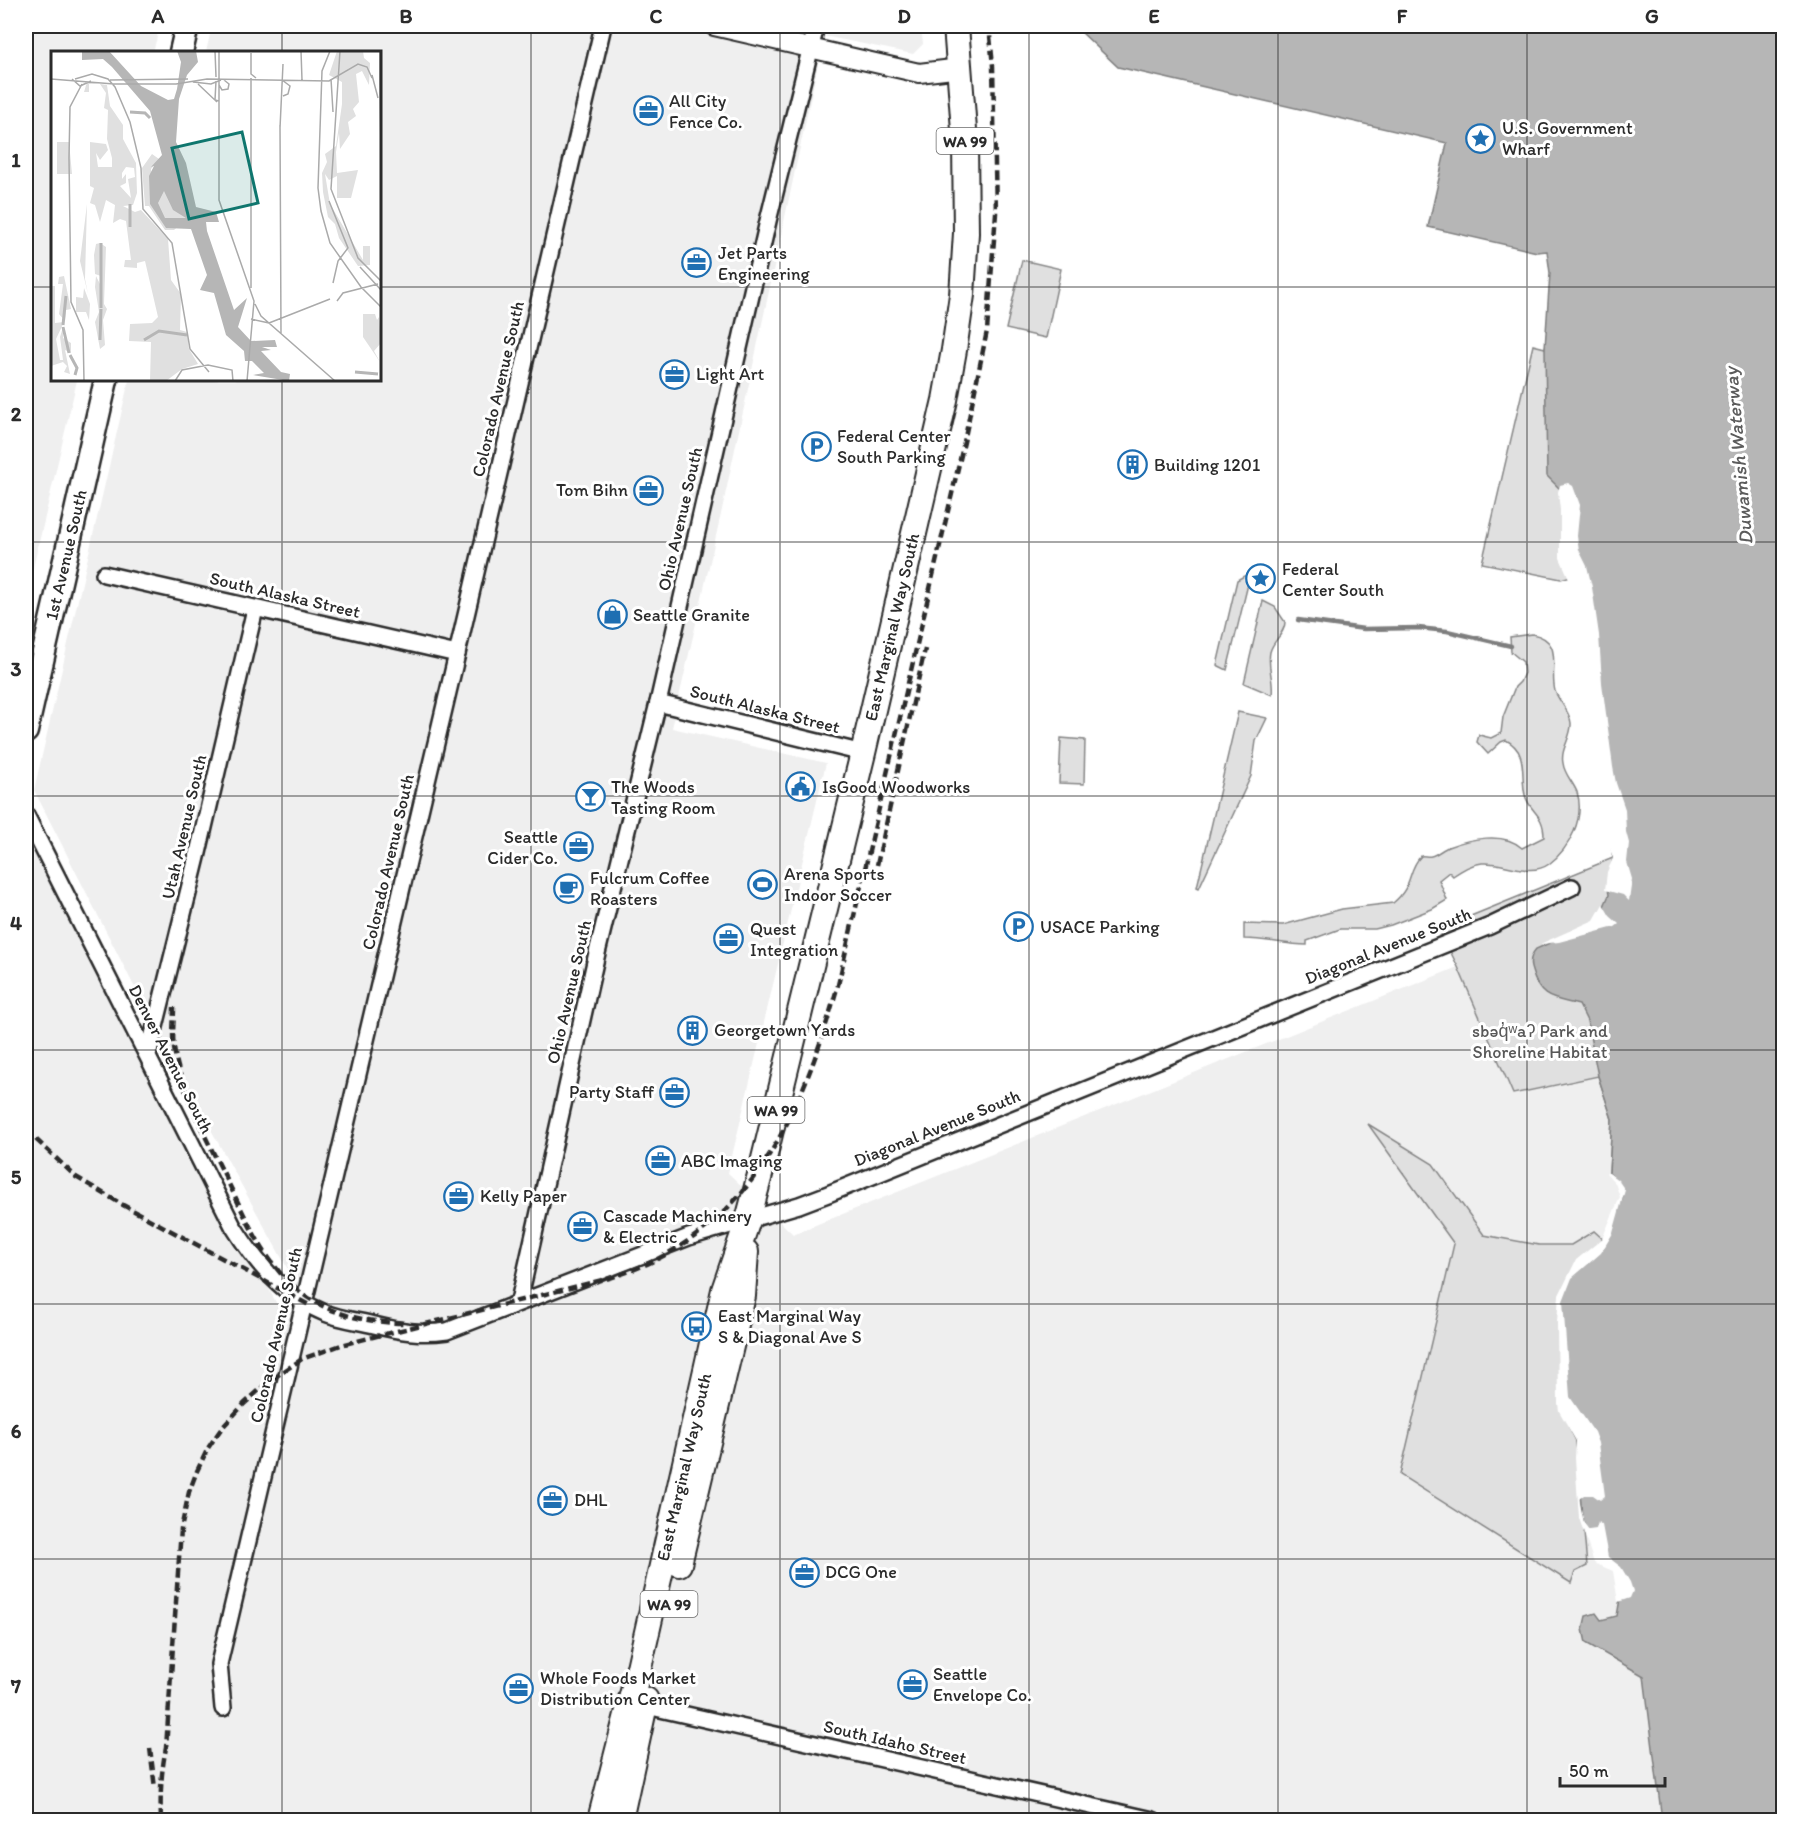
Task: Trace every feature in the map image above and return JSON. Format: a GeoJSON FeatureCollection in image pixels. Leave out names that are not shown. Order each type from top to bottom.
{"type":"FeatureCollection","features":[{"type":"Feature","properties":{"kind":"highway","name":"East Marginal Way South"},"geometry":{"type":"LineString","coordinates":[[620,1821],[637,1704],[638,1672],[724,1290],[748,1220],[945,400],[962,296],[966,233],[965,143],[956,26]]}},
{"type":"Feature","properties":{"kind":"highway","name":"East Marginal Way South"},"geometry":{"type":"LineString","coordinates":[[600,1821],[637,1704]]}},
{"type":"Feature","properties":{"kind":"main road"},"geometry":{"type":"LineString","coordinates":[[181,51],[187,26]]}},
{"type":"Feature","properties":{"kind":"main road","name":"1st Avenue South"},"geometry":{"type":"LineString","coordinates":[[26,731],[106,381]]}},
{"type":"Feature","properties":{"kind":"street","name":"Colorado Avenue South"},"geometry":{"type":"LineString","coordinates":[[223,1708],[219,1664],[603,26]]}},
{"type":"Feature","properties":{"kind":"street"},"geometry":{"type":"LineString","coordinates":[[714,26],[918,73],[961,68]]}},
{"type":"Feature","properties":{"kind":"street","name":"Ohio Avenue South"},"geometry":{"type":"LineString","coordinates":[[519,1301],[597,953],[658,703],[816,26]]}},
{"type":"Feature","properties":{"kind":"street","name":"South Alaska Street"},"geometry":{"type":"LineString","coordinates":[[104,574],[457,654]]}},
{"type":"Feature","properties":{"kind":"street","name":"Utah Avenue South"},"geometry":{"type":"LineString","coordinates":[[148,1055],[255,609]]}},
{"type":"Feature","properties":{"kind":"street","name":"South Alaska Street"},"geometry":{"type":"LineString","coordinates":[[658,703],[862,753]]}},
{"type":"Feature","properties":{"kind":"street","name":"Denver Avenue South"},"geometry":{"type":"LineString","coordinates":[[26,815],[233,1226],[246,1248],[265,1271],[304,1303]]}},
{"type":"Feature","properties":{"kind":"street","name":"Diagonal Avenue South"},"geometry":{"type":"LineString","coordinates":[[304,1303],[327,1314],[414,1334],[430,1334],[447,1330],[689,1237],[828,1194],[1490,926],[1572,887]]}},
{"type":"Feature","properties":{"kind":"street","name":"South Idaho Street"},"geometry":{"type":"LineString","coordinates":[[637,1704],[1153,1821]]}},
{"type":"Feature","properties":{"kind":"shaded area"},"geometry":{"type":"Polygon","coordinates":[[[26,26],[160,26],[153,51],[51,51],[51,381],[77,381],[26,598],[26,26]]]}},
{"type":"Feature","properties":{"kind":"shaded area"},"geometry":{"type":"Polygon","coordinates":[[[212,26],[921,26],[923,44],[913,54],[824,36],[721,514],[672,728],[826,763],[728,1173],[793,1234],[1458,967],[1513,1094],[1598,1076],[1612,1119],[1609,1173],[1618,1182],[1623,1197],[1615,1568],[1620,1599],[1610,1657],[1644,1676],[1662,1820],[26,1820],[26,825],[281,1312],[290,1273],[161,1039],[34,790],[129,381],[381,381],[381,51],[206,51],[212,26]]]}},
{"type":"Feature","properties":{"kind":"green space"},"geometry":{"type":"Polygon","coordinates":[[[1022,260],[1061,269],[1046,338],[1006,329],[1022,260]]]}},
{"type":"Feature","properties":{"kind":"green space"},"geometry":{"type":"Polygon","coordinates":[[[1548,334],[1571,576],[1561,579],[1482,563],[1533,345],[1545,348],[1548,334]]]}},
{"type":"Feature","properties":{"kind":"green space"},"geometry":{"type":"Polygon","coordinates":[[[1250,576],[1227,670],[1217,665],[1237,580],[1250,576]]]}},
{"type":"Feature","properties":{"kind":"green space"},"geometry":{"type":"Polygon","coordinates":[[[1263,601],[1275,607],[1285,622],[1270,652],[1272,695],[1244,683],[1263,601]]]}},
{"type":"Feature","properties":{"kind":"green space"},"geometry":{"type":"Polygon","coordinates":[[[1532,634],[1549,642],[1554,656],[1555,691],[1569,714],[1571,723],[1563,758],[1565,771],[1577,792],[1579,812],[1574,832],[1557,857],[1542,868],[1525,869],[1482,863],[1470,866],[1453,876],[1449,872],[1439,880],[1447,900],[1432,909],[1391,925],[1375,929],[1340,929],[1307,941],[1307,945],[1244,939],[1244,924],[1283,925],[1342,909],[1393,903],[1400,897],[1421,856],[1430,856],[1448,847],[1476,839],[1496,838],[1515,843],[1522,848],[1544,837],[1542,823],[1525,795],[1521,757],[1518,751],[1506,740],[1488,754],[1477,742],[1479,735],[1491,738],[1501,733],[1503,717],[1515,687],[1524,673],[1523,662],[1511,652],[1510,637],[1532,634]]]}},
{"type":"Feature","properties":{"kind":"green space"},"geometry":{"type":"Polygon","coordinates":[[[1238,712],[1267,718],[1256,741],[1251,776],[1199,888],[1197,887],[1238,712]]]}},
{"type":"Feature","properties":{"kind":"green space"},"geometry":{"type":"Polygon","coordinates":[[[1061,738],[1085,740],[1084,784],[1059,783],[1061,738]]]}},
{"type":"Feature","properties":{"kind":"green space","name":"sbəq̓ʷaʔ Park and Shoreline Habitat"},"geometry":{"type":"Polygon","coordinates":[[[1594,747],[1684,1110],[1601,1253],[1625,1190],[1609,1173],[1612,1119],[1598,1076],[1513,1094],[1439,929],[1613,858],[1594,747]]]}},
{"type":"Feature","properties":{"kind":"green space"},"geometry":{"type":"Polygon","coordinates":[[[1368,1124],[1433,1164],[1484,1235],[1539,1245],[1571,1245],[1594,1231],[1605,1241],[1576,1441],[1587,1566],[1575,1572],[1571,1583],[1400,1475],[1454,1244],[1368,1124]]]}},
{"type":"Feature","properties":{"kind":"water","name":"Duwamish Waterway"},"geometry":{"type":"Polygon","coordinates":[[[1081,26],[1783,26],[1783,1820],[1662,1820],[1644,1676],[1586,1643],[1583,1629],[1586,1616],[1596,1613],[1601,1620],[1617,1616],[1620,1599],[1615,1568],[1597,1562],[1582,1517],[1576,1441],[1562,1413],[1562,1295],[1579,1260],[1605,1241],[1623,1197],[1618,1182],[1609,1173],[1612,1119],[1598,1076],[1587,1021],[1579,1005],[1555,999],[1539,988],[1531,965],[1531,957],[1536,949],[1597,922],[1609,895],[1607,883],[1613,858],[1561,490],[1547,476],[1545,348],[1550,273],[1547,251],[1537,252],[1428,227],[1447,143],[1118,67],[1080,31],[1081,26]]]}},
{"type":"Feature","properties":{"kind":"pier"},"geometry":{"type":"Polygon","coordinates":[[[1568,483],[1573,486],[1580,505],[1577,536],[1579,550],[1587,566],[1592,587],[1613,767],[1625,809],[1629,843],[1627,862],[1632,879],[1629,901],[1623,895],[1605,890],[1607,872],[1613,858],[1608,843],[1591,748],[1571,583],[1560,558],[1558,492],[1560,485],[1568,483]]]}},
{"type":"Feature","properties":{"kind":"pier"},"geometry":{"type":"Polygon","coordinates":[[[1603,904],[1610,916],[1619,924],[1615,927],[1559,942],[1540,944],[1594,920],[1603,904]]]}},
{"type":"Feature","properties":{"kind":"pier"},"geometry":{"type":"Polygon","coordinates":[[[1606,1173],[1618,1180],[1625,1190],[1613,1233],[1601,1253],[1572,1278],[1563,1301],[1570,1397],[1594,1432],[1598,1443],[1605,1496],[1600,1500],[1593,1495],[1584,1495],[1579,1499],[1584,1523],[1589,1530],[1596,1529],[1598,1522],[1602,1525],[1608,1557],[1621,1567],[1630,1582],[1633,1591],[1630,1598],[1618,1602],[1613,1571],[1594,1563],[1579,1518],[1576,1441],[1559,1411],[1558,1403],[1559,1295],[1576,1260],[1602,1239],[1620,1197],[1615,1183],[1606,1173]]]}},
{"type":"Feature","properties":{"kind":"waterway"},"geometry":{"type":"LineString","coordinates":[[1298,620],[1364,629],[1418,628],[1447,631],[1511,646]]}},
{"type":"Feature","properties":{"kind":"railway"},"geometry":{"type":"LineString","coordinates":[[161,1820],[161,1784],[166,1748],[181,1529],[189,1492],[197,1471],[208,1448],[221,1429],[268,1382],[302,1359],[341,1345],[606,1279],[656,1260],[698,1234],[733,1203],[762,1166],[786,1125],[806,1081],[838,985],[964,442],[987,331],[996,213],[993,66],[989,26]]}},
{"type":"Feature","properties":{"kind":"railway"},"geometry":{"type":"LineString","coordinates":[[877,865],[925,649]]}},
{"type":"Feature","properties":{"kind":"railway"},"geometry":{"type":"LineString","coordinates":[[174,1007],[174,1048],[188,1096],[240,1208],[269,1258],[293,1286],[330,1310],[355,1318],[407,1323]]}},
{"type":"Feature","properties":{"kind":"railway"},"geometry":{"type":"LineString","coordinates":[[26,1130],[76,1177],[123,1205],[309,1305]]}},
{"type":"Feature","properties":{"kind":"railway"},"geometry":{"type":"LineString","coordinates":[[150,1748],[155,1788]]}},
{"type":"Feature","properties":{"kind":"place","name":"All City Fence Co."},"geometry":{"type":"Point","coordinates":[648,111]}},
{"type":"Feature","properties":{"kind":"place","name":"U.S. Government Wharf"},"geometry":{"type":"Point","coordinates":[1481,138]}},
{"type":"Feature","properties":{"kind":"place","name":"Jet Parts Engineering"},"geometry":{"type":"Point","coordinates":[697,263]}},
{"type":"Feature","properties":{"kind":"place","name":"Light Art"},"geometry":{"type":"Point","coordinates":[675,374]}},
{"type":"Feature","properties":{"kind":"place","name":"Federal Center South Parking"},"geometry":{"type":"Point","coordinates":[816,446]}},
{"type":"Feature","properties":{"kind":"place","name":"Building 1201"},"geometry":{"type":"Point","coordinates":[1133,465]}},
{"type":"Feature","properties":{"kind":"place","name":"Tom Bihn"},"geometry":{"type":"Point","coordinates":[649,490]}},
{"type":"Feature","properties":{"kind":"place","name":"Federal Center South"},"geometry":{"type":"Point","coordinates":[1261,579]}},
{"type":"Feature","properties":{"kind":"place","name":"Seattle Granite"},"geometry":{"type":"Point","coordinates":[612,615]}},
{"type":"Feature","properties":{"kind":"place","name":"IsGood Woodworks"},"geometry":{"type":"Point","coordinates":[801,787]}},
{"type":"Feature","properties":{"kind":"place","name":"The Woods Tasting Room"},"geometry":{"type":"Point","coordinates":[590,797]}},
{"type":"Feature","properties":{"kind":"place","name":"Seattle Cider Co."},"geometry":{"type":"Point","coordinates":[579,847]}},
{"type":"Feature","properties":{"kind":"place","name":"Arena Sports Indoor Soccer"},"geometry":{"type":"Point","coordinates":[763,884]}},
{"type":"Feature","properties":{"kind":"place","name":"Fulcrum Coffee Roasters"},"geometry":{"type":"Point","coordinates":[569,888]}},
{"type":"Feature","properties":{"kind":"place","name":"USACE Parking"},"geometry":{"type":"Point","coordinates":[1019,927]}},
{"type":"Feature","properties":{"kind":"place","name":"Quest Integration"},"geometry":{"type":"Point","coordinates":[729,939]}},
{"type":"Feature","properties":{"kind":"place","name":"Georgetown Yards"},"geometry":{"type":"Point","coordinates":[693,1030]}},
{"type":"Feature","properties":{"kind":"place","name":"Party Staff"},"geometry":{"type":"Point","coordinates":[675,1092]}},
{"type":"Feature","properties":{"kind":"place","name":"ABC Imaging"},"geometry":{"type":"Point","coordinates":[660,1161]}},
{"type":"Feature","properties":{"kind":"place","name":"Kelly Paper"},"geometry":{"type":"Point","coordinates":[459,1196]}},
{"type":"Feature","properties":{"kind":"place","name":"Cascade Machinery & Electric"},"geometry":{"type":"Point","coordinates":[582,1226]}},
{"type":"Feature","properties":{"kind":"place","name":"East Marginal Way S & Diagonal Ave S"},"geometry":{"type":"Point","coordinates":[697,1326]}},
{"type":"Feature","properties":{"kind":"place","name":"DHL"},"geometry":{"type":"Point","coordinates":[553,1500]}},
{"type":"Feature","properties":{"kind":"place","name":"DCG One"},"geometry":{"type":"Point","coordinates":[804,1572]}},
{"type":"Feature","properties":{"kind":"place","name":"Seattle Envelope Co."},"geometry":{"type":"Point","coordinates":[912,1684]}},
{"type":"Feature","properties":{"kind":"place","name":"Whole Foods Market Distribution Center"},"geometry":{"type":"Point","coordinates":[519,1688]}}]}
